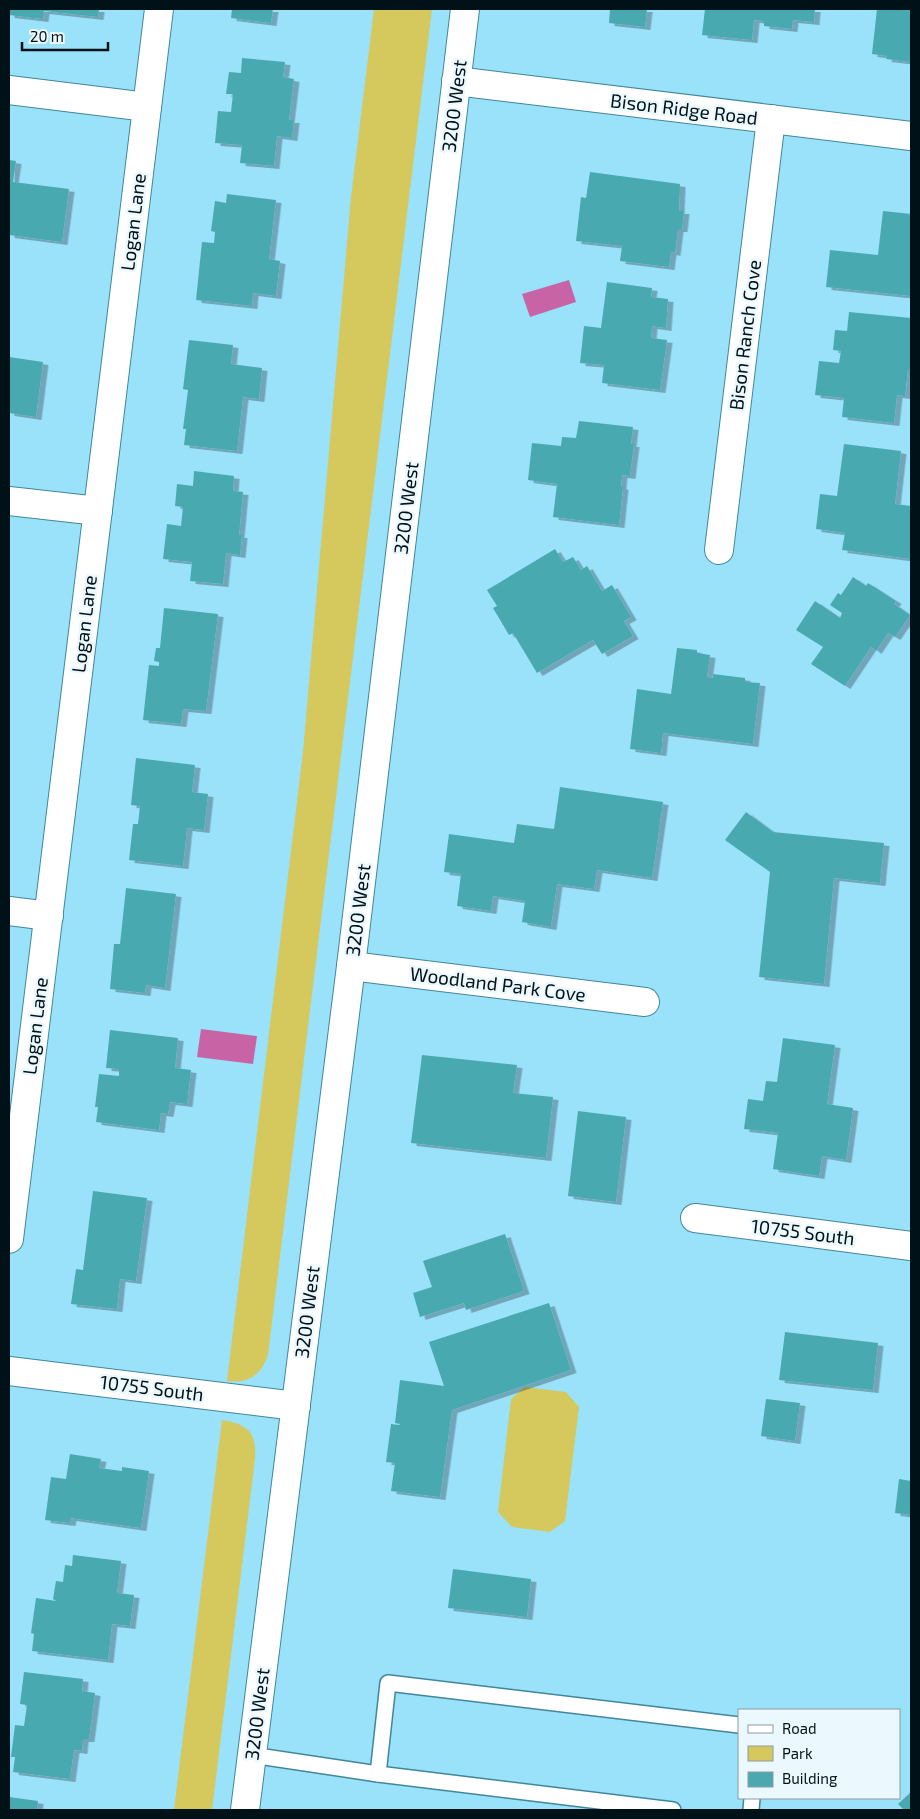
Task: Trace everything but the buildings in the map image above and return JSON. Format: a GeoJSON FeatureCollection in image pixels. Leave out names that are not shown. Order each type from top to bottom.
{"type":"FeatureCollection","features":[{"type":"Feature","properties":{"kind":"street","name":"Logan Lane"},"geometry":{"type":"LineString","coordinates":[[9,1239],[159,9]]}},
{"type":"Feature","properties":{"kind":"street","name":"3200 West"},"geometry":{"type":"LineString","coordinates":[[245,1810],[351,966],[465,9]]}},
{"type":"Feature","properties":{"kind":"street","name":"Bison Ridge Road"},"geometry":{"type":"LineString","coordinates":[[456,81],[911,136]]}},
{"type":"Feature","properties":{"kind":"street"},"geometry":{"type":"LineString","coordinates":[[9,90],[147,107]]}},
{"type":"Feature","properties":{"kind":"street","name":"Bison Ranch Cove"},"geometry":{"type":"LineString","coordinates":[[719,550],[771,119]]}},
{"type":"Feature","properties":{"kind":"street"},"geometry":{"type":"LineString","coordinates":[[9,501],[98,511]]}},
{"type":"Feature","properties":{"kind":"street"},"geometry":{"type":"LineString","coordinates":[[9,911],[49,916]]}},
{"type":"Feature","properties":{"kind":"street","name":"Woodland Park Cove"},"geometry":{"type":"LineString","coordinates":[[351,966],[645,1002]]}},
{"type":"Feature","properties":{"kind":"street","name":"10755 South"},"geometry":{"type":"LineString","coordinates":[[695,1218],[911,1246]]}},
{"type":"Feature","properties":{"kind":"street","name":"10755 South"},"geometry":{"type":"LineString","coordinates":[[9,1371],[296,1406]]}},
{"type":"Feature","properties":{"kind":"lane"},"geometry":{"type":"LineString","coordinates":[[378,1774],[388,1683],[738,1725]]}},
{"type":"Feature","properties":{"kind":"lane"},"geometry":{"type":"LineString","coordinates":[[252,1755],[378,1774],[674,1810]]}},
{"type":"Feature","properties":{"kind":"green space"},"geometry":{"type":"Polygon","coordinates":[[[374,9],[432,9],[268,1355],[262,1368],[253,1377],[235,1382],[227,1381],[303,752],[351,197],[374,9]]]}},
{"type":"Feature","properties":{"kind":"green space"},"geometry":{"type":"Polygon","coordinates":[[[525,1387],[566,1392],[579,1407],[565,1521],[550,1532],[512,1527],[498,1512],[511,1399],[525,1387]]]}},
{"type":"Feature","properties":{"kind":"green space"},"geometry":{"type":"Polygon","coordinates":[[[222,1420],[238,1424],[249,1431],[254,1442],[255,1459],[212,1810],[174,1810],[222,1420]]]}},
{"type":"Feature","properties":{"kind":"shaded area"},"geometry":{"type":"Polygon","coordinates":[[[569,280],[576,302],[530,317],[522,294],[569,280]]]}},
{"type":"Feature","properties":{"kind":"shaded area"},"geometry":{"type":"Polygon","coordinates":[[[201,1029],[257,1036],[253,1064],[197,1057],[201,1029]]]}}]}
